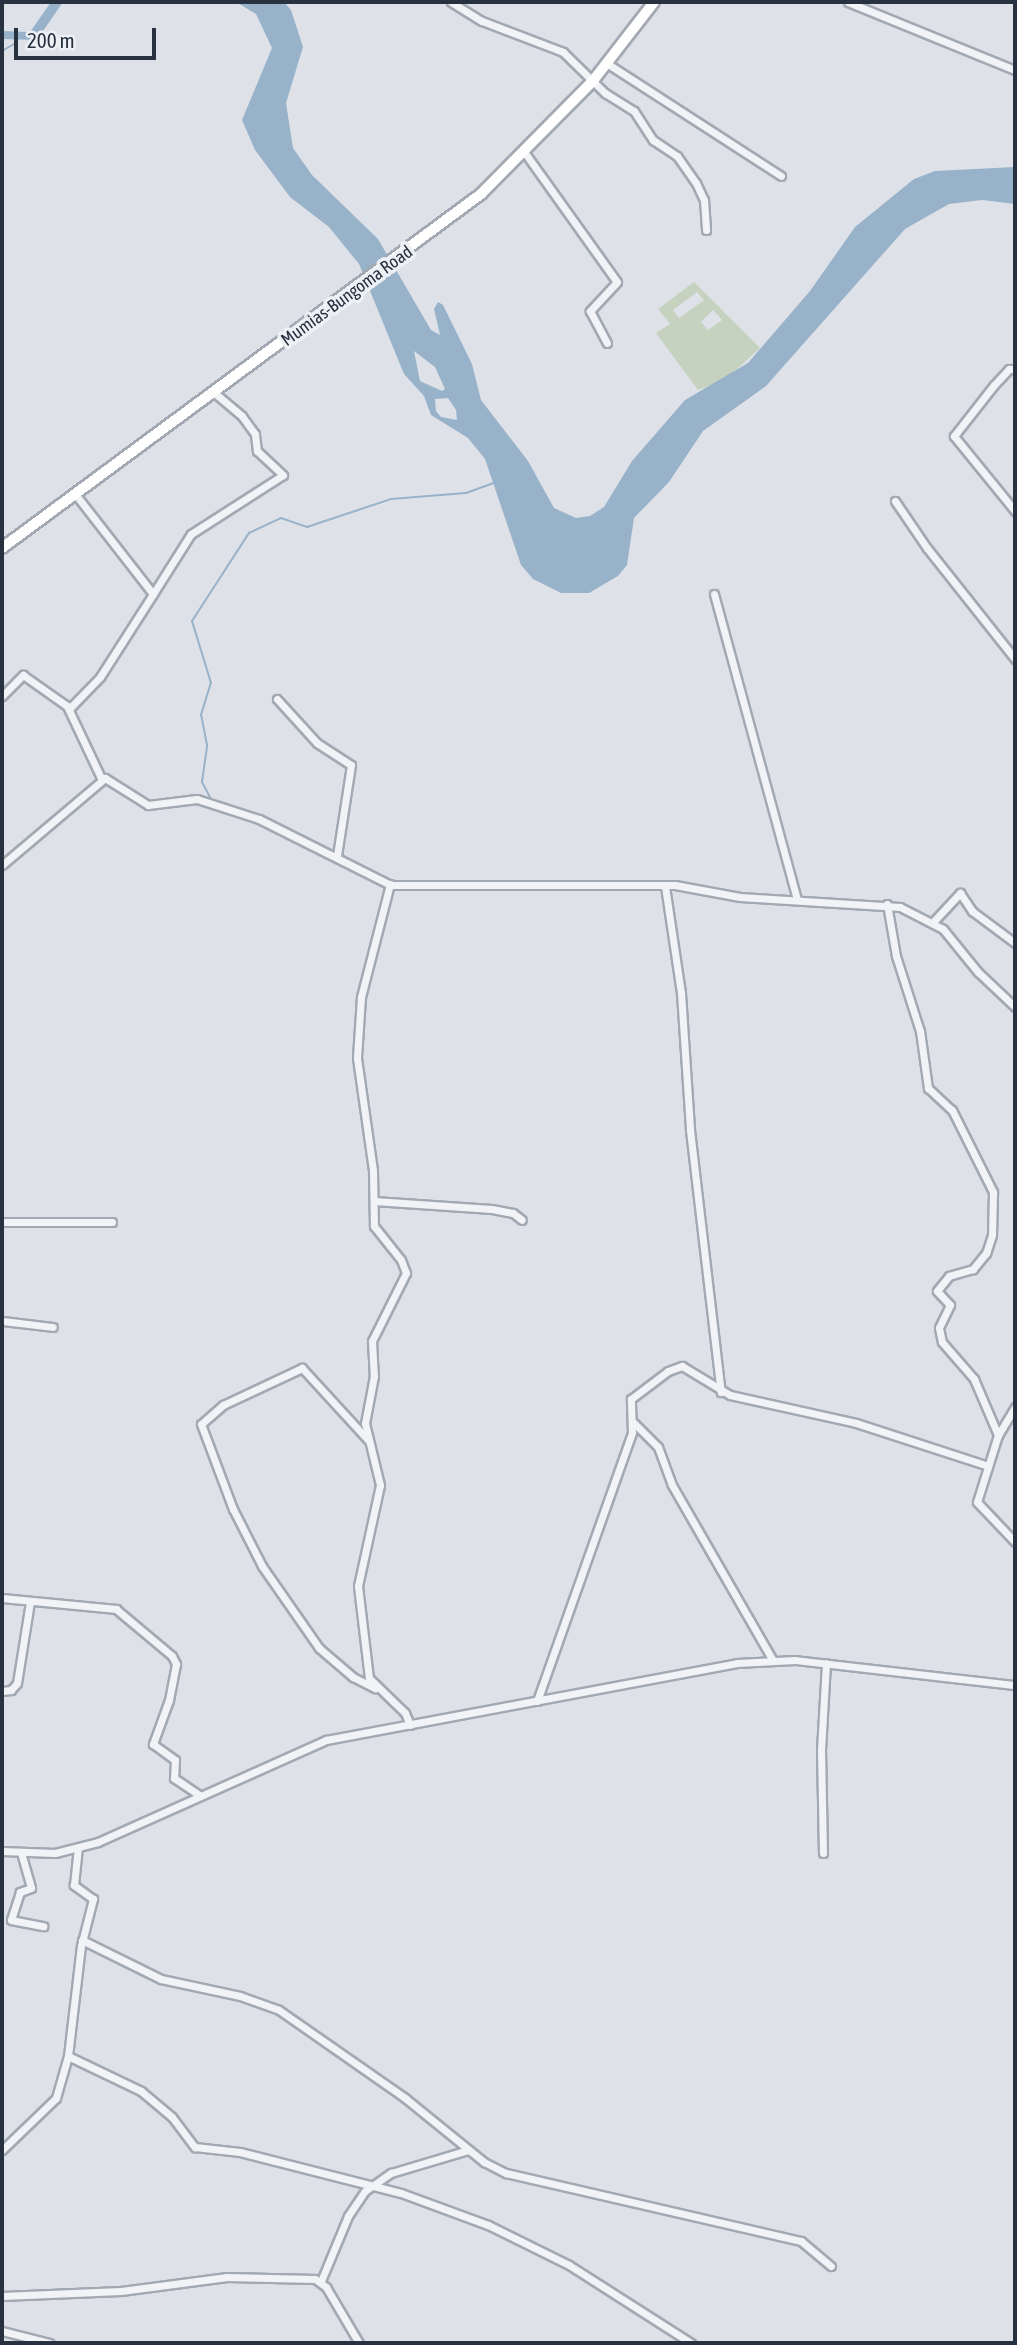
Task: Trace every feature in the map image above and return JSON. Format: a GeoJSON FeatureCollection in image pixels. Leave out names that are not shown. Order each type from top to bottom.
{"type":"FeatureCollection","features":[{"type":"Feature","properties":{"kind":"highway","name":"Mumias-Bungoma Road"},"geometry":{"type":"LineString","coordinates":[[2,548],[401,257],[525,153],[593,82],[654,2]]}},
{"type":"Feature","properties":{"kind":"street"},"geometry":{"type":"LineString","coordinates":[[451,2],[482,22],[555,48],[593,82],[634,111],[657,144],[681,161],[702,193],[706,230]]}},
{"type":"Feature","properties":{"kind":"street"},"geometry":{"type":"LineString","coordinates":[[849,2],[1015,70]]}},
{"type":"Feature","properties":{"kind":"street"},"geometry":{"type":"LineString","coordinates":[[608,64],[781,176]]}},
{"type":"Feature","properties":{"kind":"street"},"geometry":{"type":"LineString","coordinates":[[525,153],[617,282],[590,311],[607,343]]}},
{"type":"Feature","properties":{"kind":"street"},"geometry":{"type":"LineString","coordinates":[[1015,369],[1009,369],[994,385],[954,436],[1015,511]]}},
{"type":"Feature","properties":{"kind":"street"},"geometry":{"type":"LineString","coordinates":[[70,708],[100,677],[191,534],[284,474],[257,450],[255,434],[242,416],[215,393]]}},
{"type":"Feature","properties":{"kind":"street"},"geometry":{"type":"LineString","coordinates":[[76,495],[153,594]]}},
{"type":"Feature","properties":{"kind":"street"},"geometry":{"type":"LineString","coordinates":[[895,501],[933,556],[1015,659]]}},
{"type":"Feature","properties":{"kind":"street"},"geometry":{"type":"LineString","coordinates":[[714,594],[797,899]]}},
{"type":"Feature","properties":{"kind":"street"},"geometry":{"type":"LineString","coordinates":[[2,696],[23,675],[70,708],[101,778],[145,804],[207,801],[283,829],[390,884],[665,886],[797,899],[887,904],[933,922],[1015,1007]]}},
{"type":"Feature","properties":{"kind":"street"},"geometry":{"type":"LineString","coordinates":[[277,699],[317,743],[351,765],[337,855]]}},
{"type":"Feature","properties":{"kind":"street"},"geometry":{"type":"LineString","coordinates":[[2,864],[101,778]]}},
{"type":"Feature","properties":{"kind":"street"},"geometry":{"type":"LineString","coordinates":[[376,1688],[364,1661],[358,1586],[380,1485],[365,1418],[373,1380],[373,1336],[406,1273],[401,1260],[376,1230],[357,1025],[390,884]]}},
{"type":"Feature","properties":{"kind":"street"},"geometry":{"type":"LineString","coordinates":[[665,886],[681,993],[690,1130],[721,1392]]}},
{"type":"Feature","properties":{"kind":"street"},"geometry":{"type":"LineString","coordinates":[[933,922],[960,893],[972,911],[1015,943]]}},
{"type":"Feature","properties":{"kind":"street"},"geometry":{"type":"LineString","coordinates":[[887,904],[896,956],[920,1031],[929,1088],[952,1110],[993,1192],[992,1235],[986,1253],[973,1269],[949,1276],[937,1291],[950,1305],[939,1328],[942,1342],[974,1379],[998,1434]]}},
{"type":"Feature","properties":{"kind":"street"},"geometry":{"type":"LineString","coordinates":[[374,1201],[492,1209],[522,1220]]}},
{"type":"Feature","properties":{"kind":"street"},"geometry":{"type":"LineString","coordinates":[[2,1222],[112,1222]]}},
{"type":"Feature","properties":{"kind":"street"},"geometry":{"type":"LineString","coordinates":[[2,1321],[53,1327]]}},
{"type":"Feature","properties":{"kind":"street"},"geometry":{"type":"LineString","coordinates":[[537,1701],[634,1423],[630,1405],[635,1393],[678,1366],[721,1392],[856,1423],[988,1466]]}},
{"type":"Feature","properties":{"kind":"street"},"geometry":{"type":"LineString","coordinates":[[369,1441],[302,1367],[223,1405],[201,1424],[233,1509],[262,1566],[316,1645],[353,1677],[376,1688],[405,1713],[410,1725]]}},
{"type":"Feature","properties":{"kind":"street"},"geometry":{"type":"LineString","coordinates":[[1015,1407],[998,1434],[978,1504],[1015,1542]]}},
{"type":"Feature","properties":{"kind":"street"},"geometry":{"type":"LineString","coordinates":[[634,1423],[658,1447],[671,1485],[772,1659]]}},
{"type":"Feature","properties":{"kind":"street"},"geometry":{"type":"LineString","coordinates":[[2,1598],[116,1609],[172,1656],[176,1664],[169,1700],[153,1745],[175,1760],[174,1778],[201,1796]]}},
{"type":"Feature","properties":{"kind":"street"},"geometry":{"type":"LineString","coordinates":[[2,1692],[11,1690],[17,1683],[30,1602]]}},
{"type":"Feature","properties":{"kind":"street"},"geometry":{"type":"LineString","coordinates":[[2,1851],[55,1853],[78,1848],[201,1796],[311,1745],[772,1659],[1015,1685]]}},
{"type":"Feature","properties":{"kind":"street"},"geometry":{"type":"LineString","coordinates":[[823,1853],[821,1750],[826,1663]]}},
{"type":"Feature","properties":{"kind":"street"},"geometry":{"type":"LineString","coordinates":[[2,2150],[57,2098],[68,2056],[82,1940],[93,1899],[74,1885],[78,1848]]}},
{"type":"Feature","properties":{"kind":"street"},"geometry":{"type":"LineString","coordinates":[[22,1856],[31,1888],[20,1892],[12,1920],[43,1926]]}},
{"type":"Feature","properties":{"kind":"street"},"geometry":{"type":"LineString","coordinates":[[82,1940],[162,1979],[240,1996],[279,2010],[405,2098],[468,2150],[514,2176],[801,2241],[831,2266]]}},
{"type":"Feature","properties":{"kind":"street"},"geometry":{"type":"LineString","coordinates":[[68,2056],[141,2091],[172,2117],[195,2147],[240,2152],[415,2197],[508,2234],[569,2265],[682,2341],[691,2343]]}},
{"type":"Feature","properties":{"kind":"street"},"geometry":{"type":"LineString","coordinates":[[321,2281],[348,2216],[370,2187],[391,2173],[468,2150]]}},
{"type":"Feature","properties":{"kind":"street"},"geometry":{"type":"LineString","coordinates":[[2,2295],[121,2291],[227,2277],[321,2281]]}},
{"type":"Feature","properties":{"kind":"street"},"geometry":{"type":"LineString","coordinates":[[321,2281],[359,2343]]}},
{"type":"Feature","properties":{"kind":"street"},"geometry":{"type":"LineString","coordinates":[[2,2331],[49,2343]]}},
{"type":"Feature","properties":{"kind":"green space"},"geometry":{"type":"Polygon","coordinates":[[[694,282],[760,348],[726,379],[698,390],[656,333],[670,324],[658,309],[694,282]],[[697,292],[673,310],[679,318],[704,300],[697,292]],[[713,310],[701,322],[708,330],[722,320],[713,310]]]}},
{"type":"Feature","properties":{"kind":"water"},"geometry":{"type":"Polygon","coordinates":[[[51,2],[63,2],[37,40],[2,39],[2,31],[30,32],[51,2]]]}},
{"type":"Feature","properties":{"kind":"water"},"geometry":{"type":"Polygon","coordinates":[[[236,2],[284,2],[291,10],[303,47],[286,103],[293,148],[312,175],[378,239],[431,330],[440,335],[434,309],[438,302],[443,305],[472,364],[481,400],[528,461],[554,508],[576,518],[590,516],[604,507],[632,461],[685,400],[748,363],[810,291],[855,227],[914,179],[935,171],[1015,167],[1015,204],[982,200],[949,204],[905,229],[766,386],[703,431],[669,482],[634,518],[627,565],[618,576],[589,593],[561,593],[533,579],[521,565],[485,459],[468,438],[431,415],[424,396],[404,374],[359,264],[329,227],[290,197],[255,150],[242,120],[272,48],[256,14],[236,2]],[[414,351],[420,381],[442,391],[445,389],[435,367],[414,351]],[[448,398],[435,399],[436,411],[441,417],[457,420],[456,410],[448,398]]]}},
{"type":"Feature","properties":{"kind":"waterway"},"geometry":{"type":"LineString","coordinates":[[2,51],[16,43]]}},
{"type":"Feature","properties":{"kind":"waterway"},"geometry":{"type":"LineString","coordinates":[[211,799],[202,782],[207,745],[201,715],[211,683],[192,621],[249,533],[281,518],[307,527],[391,499],[466,493],[497,482]]}}]}
